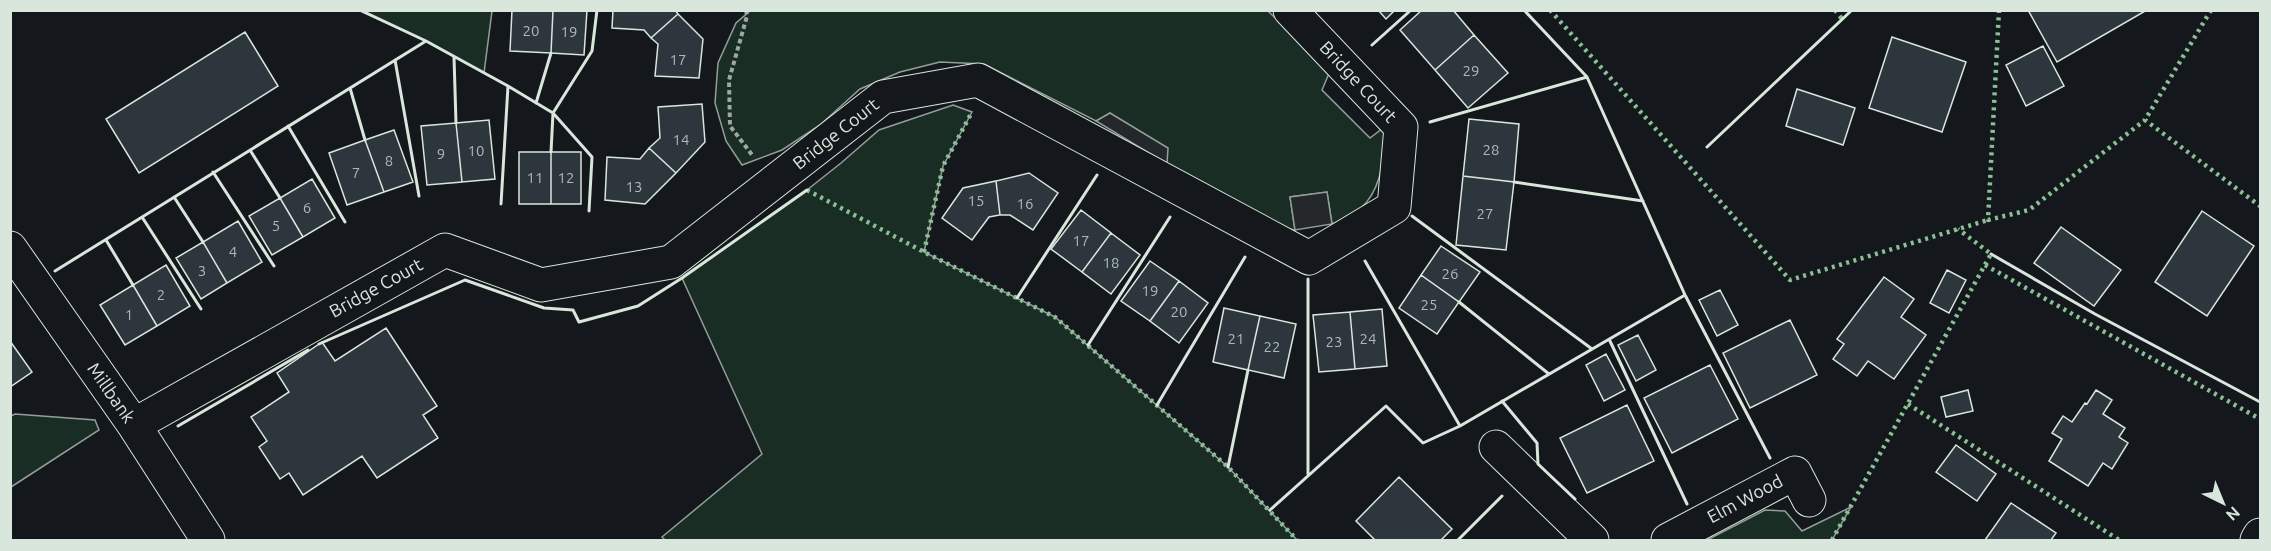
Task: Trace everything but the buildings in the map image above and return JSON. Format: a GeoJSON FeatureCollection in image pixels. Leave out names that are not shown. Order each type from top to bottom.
{"type":"FeatureCollection","features":[{"type":"Feature","properties":{"kind":"street","name":"Bridge Court"},"geometry":{"type":"LineString","coordinates":[[134,425],[445,250],[542,285],[671,262],[883,97],[978,80],[1310,258],[1394,207],[1401,127],[1290,10]]}},
{"type":"Feature","properties":{"kind":"street","name":"Millbank"},"geometry":{"type":"LineString","coordinates":[[10,248],[134,425],[208,540]]}},
{"type":"Feature","properties":{"kind":"street"},"geometry":{"type":"LineString","coordinates":[[1496,447],[1592,540]]}},
{"type":"Feature","properties":{"kind":"street","name":"Elm Wood"},"geometry":{"type":"LineString","coordinates":[[1668,540],[1795,473],[1809,500]]}},
{"type":"Feature","properties":{"kind":"street"},"geometry":{"type":"LineString","coordinates":[[2257,540],[2260,535]]}},
{"type":"Feature","properties":{"kind":"path"},"geometry":{"type":"LineString","coordinates":[[746,10],[747,16],[729,80],[730,126],[773,183]]}},
{"type":"Feature","properties":{"kind":"green space"},"geometry":{"type":"Polygon","coordinates":[[[360,11],[492,11],[484,73],[426,41],[360,11]]]}},
{"type":"Feature","properties":{"kind":"green space"},"geometry":{"type":"Polygon","coordinates":[[[750,11],[1268,11],[1330,71],[1322,90],[1370,138],[1383,128],[1386,147],[1379,177],[1366,203],[1352,215],[1332,224],[1327,192],[1290,197],[1295,230],[1283,228],[1167,164],[1110,113],[1096,121],[984,64],[940,62],[900,72],[860,89],[820,125],[782,150],[742,165],[726,141],[715,103],[718,63],[736,23],[750,11]]]}},
{"type":"Feature","properties":{"kind":"green space"},"geometry":{"type":"Polygon","coordinates":[[[953,105],[972,112],[943,166],[924,252],[1055,317],[1228,467],[1297,540],[665,540],[662,537],[762,454],[682,278],[807,190],[879,130],[953,105]]]}},
{"type":"Feature","properties":{"kind":"green space"},"geometry":{"type":"Polygon","coordinates":[[[15,414],[95,420],[99,430],[11,487],[11,416],[15,414]]]}},
{"type":"Feature","properties":{"kind":"green space"},"geometry":{"type":"Polygon","coordinates":[[[1851,507],[1832,540],[1707,540],[1765,510],[1785,511],[1802,531],[1851,507]]]}},
{"type":"Feature","properties":{"kind":"shaded area"},"geometry":{"type":"Polygon","coordinates":[[[1110,113],[1168,148],[1167,164],[1096,121],[1110,113]]]}},
{"type":"Feature","properties":{"kind":"shaded area"},"geometry":{"type":"Polygon","coordinates":[[[1327,192],[1332,224],[1295,230],[1290,197],[1327,192]]]}},
{"type":"Feature","properties":{"kind":"hedge"},"geometry":{"type":"LineString","coordinates":[[1550,10],[1790,280],[1988,220]]}},
{"type":"Feature","properties":{"kind":"hedge"},"geometry":{"type":"LineString","coordinates":[[1835,10],[1842,19]]}},
{"type":"Feature","properties":{"kind":"hedge"},"geometry":{"type":"LineString","coordinates":[[1999,10],[1988,220],[2029,210],[2145,120]]}},
{"type":"Feature","properties":{"kind":"hedge"},"geometry":{"type":"LineString","coordinates":[[2211,10],[2145,120],[2260,206]]}},
{"type":"Feature","properties":{"kind":"hedge"},"geometry":{"type":"LineString","coordinates":[[924,252],[943,166],[972,112]]}},
{"type":"Feature","properties":{"kind":"hedge"},"geometry":{"type":"LineString","coordinates":[[807,190],[924,252],[1055,317],[1228,467],[1297,540]]}},
{"type":"Feature","properties":{"kind":"hedge"},"geometry":{"type":"LineString","coordinates":[[1832,540],[1991,254],[1958,229]]}},
{"type":"Feature","properties":{"kind":"hedge"},"geometry":{"type":"LineString","coordinates":[[1985,265],[2260,419]]}},
{"type":"Feature","properties":{"kind":"hedge"},"geometry":{"type":"LineString","coordinates":[[1908,404],[2119,540]]}},
{"type":"Feature","properties":{"kind":"wall"},"geometry":{"type":"LineString","coordinates":[[55,271],[426,41],[360,10]]}},
{"type":"Feature","properties":{"kind":"wall"},"geometry":{"type":"LineString","coordinates":[[551,152],[553,113],[592,51],[597,10]]}},
{"type":"Feature","properties":{"kind":"wall"},"geometry":{"type":"LineString","coordinates":[[1372,45],[1411,10]]}},
{"type":"Feature","properties":{"kind":"wall"},"geometry":{"type":"LineString","coordinates":[[1270,510],[1386,406],[1423,443],[1460,426],[1685,295],[1587,77],[1524,10]]}},
{"type":"Feature","properties":{"kind":"wall"},"geometry":{"type":"LineString","coordinates":[[1707,147],[1852,10]]}},
{"type":"Feature","properties":{"kind":"wall"},"geometry":{"type":"LineString","coordinates":[[426,41],[553,113],[592,157],[589,211]]}},
{"type":"Feature","properties":{"kind":"wall"},"geometry":{"type":"LineString","coordinates":[[536,103],[551,53]]}},
{"type":"Feature","properties":{"kind":"wall"},"geometry":{"type":"LineString","coordinates":[[454,57],[456,123]]}},
{"type":"Feature","properties":{"kind":"wall"},"geometry":{"type":"LineString","coordinates":[[395,60],[419,196]]}},
{"type":"Feature","properties":{"kind":"wall"},"geometry":{"type":"LineString","coordinates":[[1430,122],[1587,77]]}},
{"type":"Feature","properties":{"kind":"wall"},"geometry":{"type":"LineString","coordinates":[[501,204],[508,86]]}},
{"type":"Feature","properties":{"kind":"wall"},"geometry":{"type":"LineString","coordinates":[[350,88],[365,140]]}},
{"type":"Feature","properties":{"kind":"wall"},"geometry":{"type":"LineString","coordinates":[[288,126],[345,222]]}},
{"type":"Feature","properties":{"kind":"wall"},"geometry":{"type":"LineString","coordinates":[[250,150],[280,198]]}},
{"type":"Feature","properties":{"kind":"wall"},"geometry":{"type":"LineString","coordinates":[[213,172],[274,266]]}},
{"type":"Feature","properties":{"kind":"wall"},"geometry":{"type":"LineString","coordinates":[[1017,298],[1097,175]]}},
{"type":"Feature","properties":{"kind":"wall"},"geometry":{"type":"LineString","coordinates":[[1514,182],[1643,201]]}},
{"type":"Feature","properties":{"kind":"wall"},"geometry":{"type":"LineString","coordinates":[[319,344],[465,280],[544,308],[573,310],[579,322],[638,306],[682,278],[807,190]]}},
{"type":"Feature","properties":{"kind":"wall"},"geometry":{"type":"LineString","coordinates":[[174,197],[203,242]]}},
{"type":"Feature","properties":{"kind":"wall"},"geometry":{"type":"LineString","coordinates":[[1412,216],[1592,349]]}},
{"type":"Feature","properties":{"kind":"wall"},"geometry":{"type":"LineString","coordinates":[[142,217],[201,309]]}},
{"type":"Feature","properties":{"kind":"wall"},"geometry":{"type":"LineString","coordinates":[[1088,345],[1170,217]]}},
{"type":"Feature","properties":{"kind":"wall"},"geometry":{"type":"LineString","coordinates":[[106,240],[133,285]]}},
{"type":"Feature","properties":{"kind":"wall"},"geometry":{"type":"LineString","coordinates":[[1991,254],[2095,314],[2260,402]]}},
{"type":"Feature","properties":{"kind":"wall"},"geometry":{"type":"LineString","coordinates":[[1157,405],[1245,257]]}},
{"type":"Feature","properties":{"kind":"wall"},"geometry":{"type":"LineString","coordinates":[[1365,261],[1460,426]]}},
{"type":"Feature","properties":{"kind":"wall"},"geometry":{"type":"LineString","coordinates":[[1308,279],[1308,474]]}},
{"type":"Feature","properties":{"kind":"wall"},"geometry":{"type":"LineString","coordinates":[[1685,295],[1770,458]]}},
{"type":"Feature","properties":{"kind":"wall"},"geometry":{"type":"LineString","coordinates":[[1459,302],[1549,374]]}},
{"type":"Feature","properties":{"kind":"wall"},"geometry":{"type":"LineString","coordinates":[[1609,339],[1687,504]]}},
{"type":"Feature","properties":{"kind":"wall"},"geometry":{"type":"LineString","coordinates":[[178,426],[308,350]]}},
{"type":"Feature","properties":{"kind":"wall"},"geometry":{"type":"LineString","coordinates":[[1228,467],[1248,370]]}},
{"type":"Feature","properties":{"kind":"wall"},"geometry":{"type":"LineString","coordinates":[[1502,401],[1537,443],[1538,464],[1575,499]]}},
{"type":"Feature","properties":{"kind":"wall"},"geometry":{"type":"LineString","coordinates":[[1458,540],[1502,496]]}}]}
